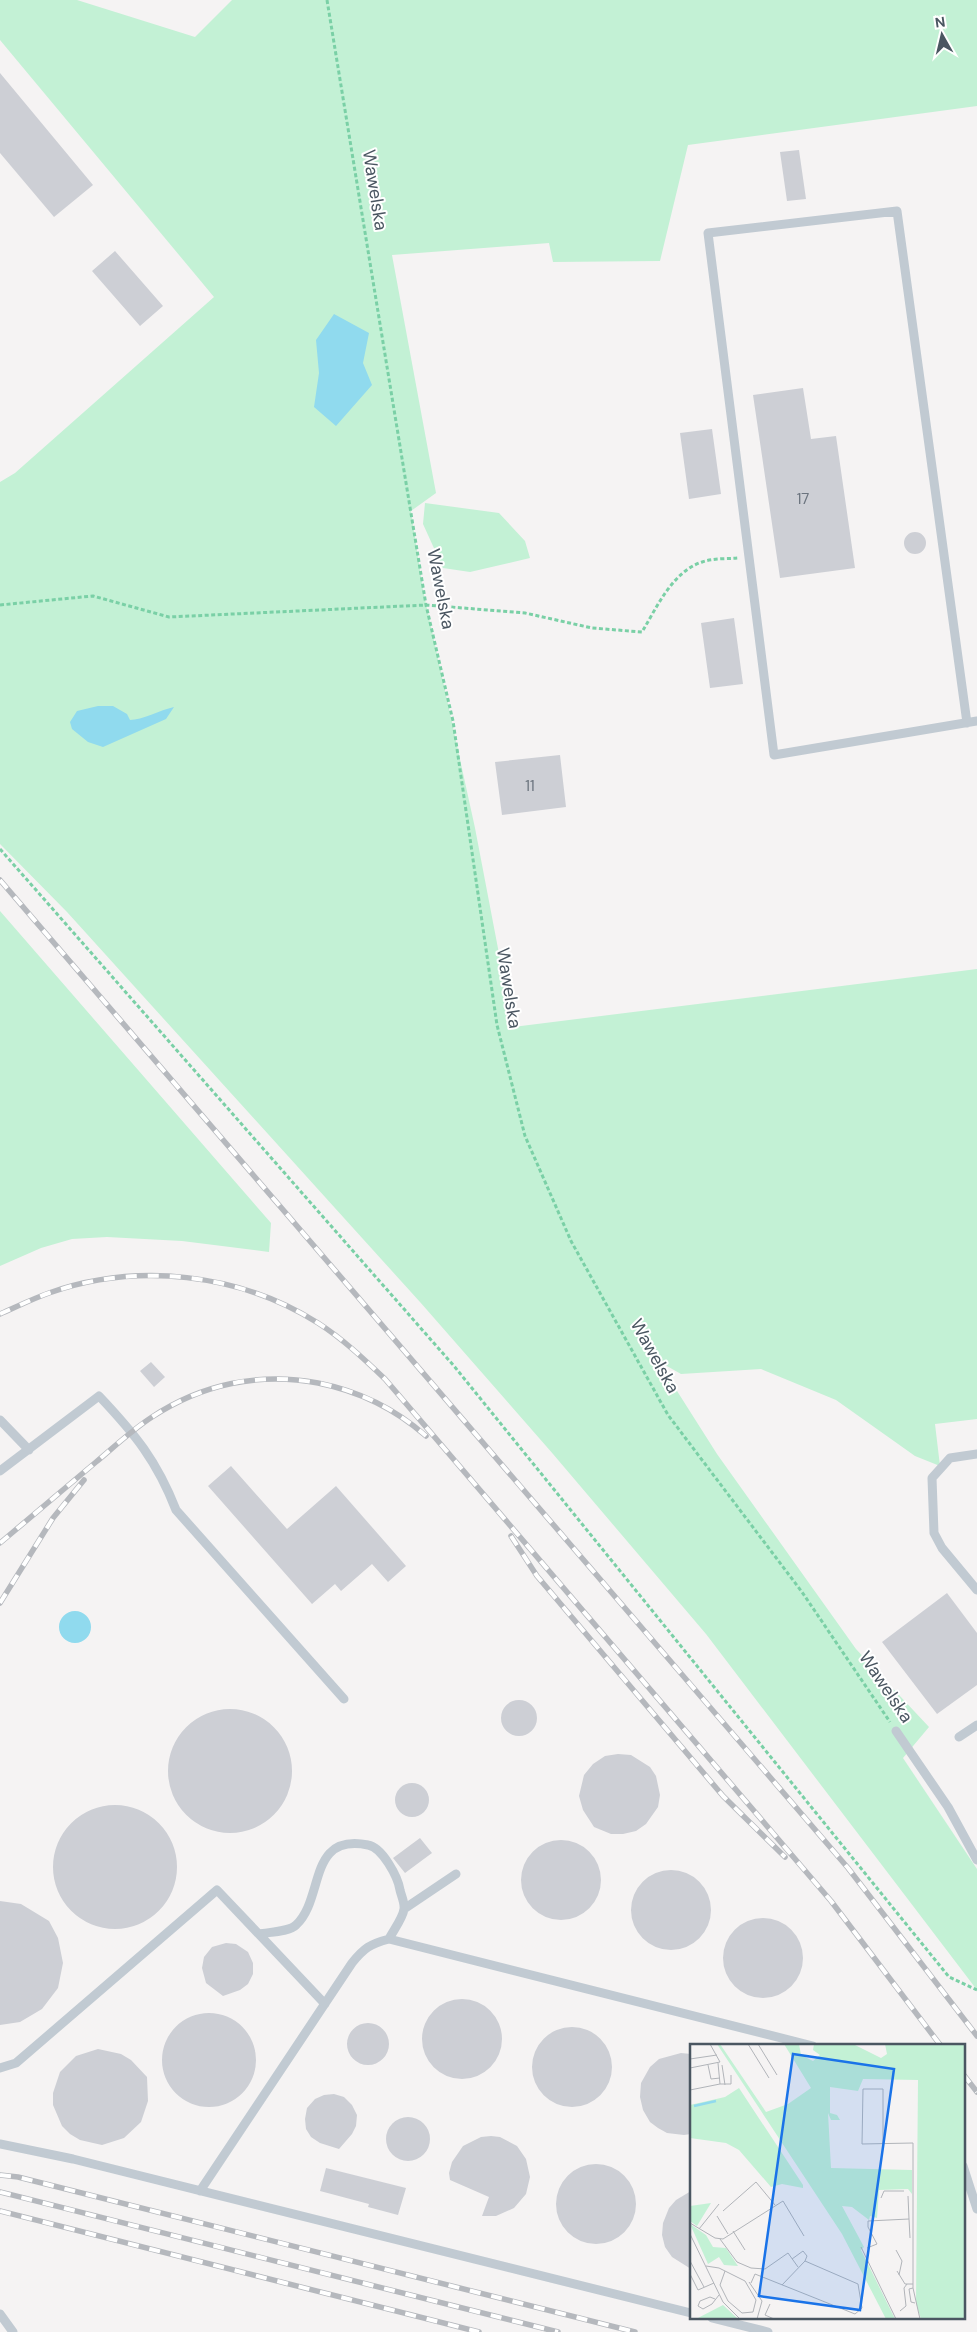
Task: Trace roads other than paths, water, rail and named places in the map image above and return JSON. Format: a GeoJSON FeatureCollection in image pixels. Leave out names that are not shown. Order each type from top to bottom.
{"type":"FeatureCollection","features":[{"type":"Feature","properties":{"kind":"lane"},"geometry":{"type":"LineString","coordinates":[[967,723],[897,211],[708,233],[774,755],[977,722]]}},
{"type":"Feature","properties":{"kind":"lane"},"geometry":{"type":"LineString","coordinates":[[0,1471],[100,1396],[132,1431],[152,1458],[165,1481],[176,1510],[344,1699]]}},
{"type":"Feature","properties":{"kind":"lane"},"geometry":{"type":"LineString","coordinates":[[0,1420],[29,1450]]}},
{"type":"Feature","properties":{"kind":"lane"},"geometry":{"type":"LineString","coordinates":[[977,1454],[950,1458],[932,1478],[934,1533],[942,1548],[977,1590]]}},
{"type":"Feature","properties":{"kind":"lane"},"geometry":{"type":"LineString","coordinates":[[959,1737],[977,1725]]}},
{"type":"Feature","properties":{"kind":"lane","name":"Wawelska"},"geometry":{"type":"LineString","coordinates":[[896,1731],[948,1807],[977,1860]]}},
{"type":"Feature","properties":{"kind":"lane"},"geometry":{"type":"LineString","coordinates":[[259,1934],[294,1927],[307,1914],[321,1863],[339,1846],[358,1843],[372,1846],[388,1862],[399,1884],[404,1909]]}},
{"type":"Feature","properties":{"kind":"lane"},"geometry":{"type":"LineString","coordinates":[[389,1939],[404,1909],[456,1874]]}},
{"type":"Feature","properties":{"kind":"lane"},"geometry":{"type":"LineString","coordinates":[[0,2068],[16,2063],[217,1890],[325,2004]]}},
{"type":"Feature","properties":{"kind":"lane"},"geometry":{"type":"LineString","coordinates":[[200,2191],[362,1950],[374,1943],[389,1939],[805,2044]]}},
{"type":"Feature","properties":{"kind":"lane"},"geometry":{"type":"LineString","coordinates":[[0,2144],[72,2159],[690,2313]]}},
{"type":"Feature","properties":{"kind":"lane"},"geometry":{"type":"LineString","coordinates":[[964,2169],[977,2209]]}},
{"type":"Feature","properties":{"kind":"lane"},"geometry":{"type":"LineString","coordinates":[[0,2314],[13,2332]]}},
{"type":"Feature","properties":{"kind":"lane"},"geometry":{"type":"LineString","coordinates":[[720,2320],[768,2332]]}},
{"type":"Feature","properties":{"kind":"water"},"geometry":{"type":"Polygon","coordinates":[[[334,314],[369,333],[363,363],[372,385],[336,426],[314,407],[319,373],[316,340],[334,314]]]}},
{"type":"Feature","properties":{"kind":"water"},"geometry":{"type":"Polygon","coordinates":[[[98,706],[113,706],[127,714],[130,720],[174,707],[166,719],[103,747],[88,742],[72,729],[70,722],[77,711],[98,706]]]}},
{"type":"Feature","properties":{"kind":"water"},"geometry":{"type":"Polygon","coordinates":[[[75,1611],[81,1612],[86,1616],[90,1621],[90,1633],[86,1638],[81,1642],[75,1643],[69,1642],[64,1638],[60,1633],[59,1627],[60,1621],[64,1616],[69,1612],[75,1611]]]}},
{"type":"Feature","properties":{"kind":"railway"},"geometry":{"type":"LineString","coordinates":[[0,880],[848,1868],[977,2036]]}},
{"type":"Feature","properties":{"kind":"railway"},"geometry":{"type":"LineString","coordinates":[[0,1314],[43,1295],[83,1283],[117,1278],[152,1276],[187,1278],[221,1283],[255,1293],[287,1306],[318,1323],[336,1336],[385,1379],[831,1901],[939,2044]]}},
{"type":"Feature","properties":{"kind":"railway"},"geometry":{"type":"LineString","coordinates":[[0,1543],[145,1422],[171,1406],[211,1389],[253,1380],[274,1379],[296,1380],[333,1386],[362,1396],[389,1409],[426,1436]]}},
{"type":"Feature","properties":{"kind":"railway"},"geometry":{"type":"LineString","coordinates":[[0,1603],[53,1518],[84,1480]]}},
{"type":"Feature","properties":{"kind":"railway"},"geometry":{"type":"LineString","coordinates":[[511,1536],[537,1576],[723,1796],[785,1857]]}},
{"type":"Feature","properties":{"kind":"railway"},"geometry":{"type":"LineString","coordinates":[[964,2075],[977,2092]]}},
{"type":"Feature","properties":{"kind":"railway"},"geometry":{"type":"LineString","coordinates":[[0,2175],[18,2177],[635,2332]]}},
{"type":"Feature","properties":{"kind":"railway"},"geometry":{"type":"LineString","coordinates":[[0,2192],[558,2332]]}},
{"type":"Feature","properties":{"kind":"railway"},"geometry":{"type":"LineString","coordinates":[[0,2211],[479,2332]]}}]}
